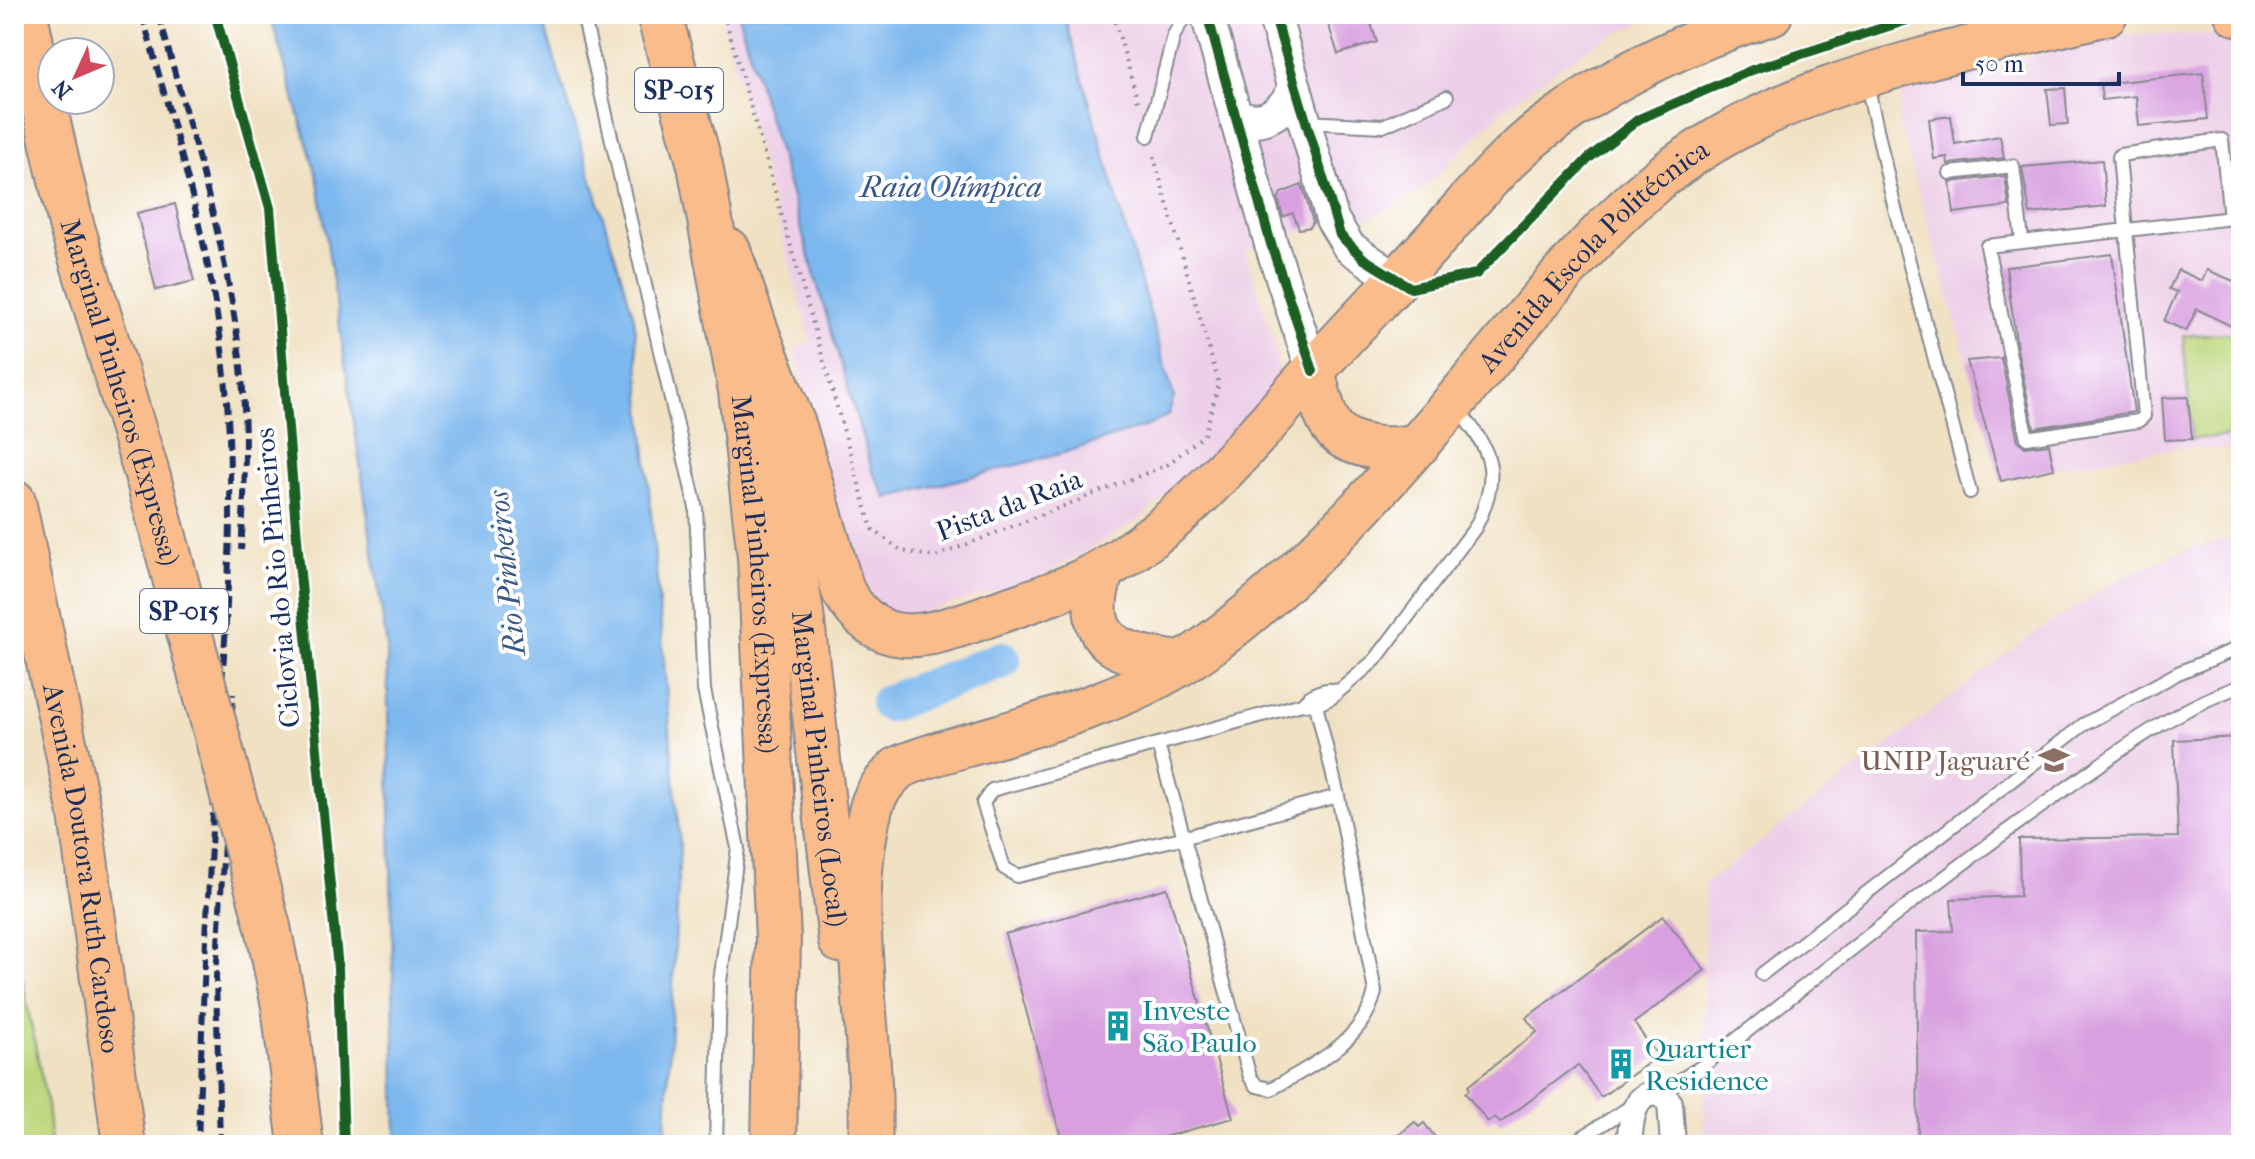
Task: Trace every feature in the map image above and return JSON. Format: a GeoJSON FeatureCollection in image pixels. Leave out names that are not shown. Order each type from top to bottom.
{"type":"FeatureCollection","features":[{"type":"Feature","properties":{"kind":"highway","name":"Marginal Pinheiros (Expressa)"},"geometry":{"type":"LineString","coordinates":[[25,14],[71,224],[149,481],[268,927],[284,1006],[301,1145]]}},
{"type":"Feature","properties":{"kind":"highway","name":"Marginal Pinheiros (Expressa)"},"geometry":{"type":"LineString","coordinates":[[659,14],[700,165],[741,391],[766,622],[778,939],[774,1145]]}},
{"type":"Feature","properties":{"kind":"highway"},"geometry":{"type":"LineString","coordinates":[[758,334],[795,427],[843,591],[867,623],[885,634],[902,636],[960,625],[1103,570],[1213,481],[1397,280],[1544,128],[1684,45],[1771,14]]}},
{"type":"Feature","properties":{"kind":"highway"},"geometry":{"type":"LineString","coordinates":[[1976,47],[2010,14]]}},
{"type":"Feature","properties":{"kind":"highway","name":"Avenida Escola Politécnica"},"geometry":{"type":"LineString","coordinates":[[870,1145],[861,908],[864,859],[871,808],[878,793],[898,768],[1111,700],[1181,663],[1244,619],[1293,577],[1419,444],[1589,244],[1657,181],[1746,124],[1802,98],[1865,77],[2106,14]]}},
{"type":"Feature","properties":{"kind":"highway","name":"Marginal Pinheiros (Local)"},"geometry":{"type":"LineString","coordinates":[[700,165],[758,334],[802,613],[843,960],[860,1145]]}},
{"type":"Feature","properties":{"kind":"highway"},"geometry":{"type":"LineString","coordinates":[[1313,371],[1329,423],[1340,435],[1398,450],[1419,444]]}},
{"type":"Feature","properties":{"kind":"highway","name":"Avenida Doutora Ruth Cardoso"},"geometry":{"type":"LineString","coordinates":[[14,501],[80,814],[124,1145]]}},
{"type":"Feature","properties":{"kind":"highway"},"geometry":{"type":"LineString","coordinates":[[1103,570],[1093,605],[1095,622],[1105,639],[1132,657],[1181,663]]}},
{"type":"Feature","properties":{"kind":"street"},"geometry":{"type":"LineString","coordinates":[[1207,14],[1275,257],[1313,371]]}},
{"type":"Feature","properties":{"kind":"street"},"geometry":{"type":"LineString","coordinates":[[1274,14],[1340,235],[1364,259],[1397,280]]}},
{"type":"Feature","properties":{"kind":"street"},"geometry":{"type":"LineString","coordinates":[[1235,113],[1251,121],[1263,120],[1289,102],[1295,87]]}},
{"type":"Feature","properties":{"kind":"street"},"geometry":{"type":"LineString","coordinates":[[1629,1145],[1636,1103],[1648,1094],[1660,1093],[1672,1110],[1673,1145]]}},
{"type":"Feature","properties":{"kind":"lane"},"geometry":{"type":"LineString","coordinates":[[583,14],[696,508],[704,690],[738,848],[720,982],[716,1145]]}},
{"type":"Feature","properties":{"kind":"lane"},"geometry":{"type":"LineString","coordinates":[[1148,136],[1174,35],[1186,14]]}},
{"type":"Feature","properties":{"kind":"lane"},"geometry":{"type":"LineString","coordinates":[[1865,77],[1893,201],[1970,492]]}},
{"type":"Feature","properties":{"kind":"lane"},"geometry":{"type":"LineString","coordinates":[[1306,122],[1383,126],[1447,97]]}},
{"type":"Feature","properties":{"kind":"lane"},"geometry":{"type":"LineString","coordinates":[[2127,230],[2022,240],[1987,247],[2029,439],[2138,421],[2144,416],[2127,230],[2120,155],[2221,139],[2235,218],[2127,230]]}},
{"type":"Feature","properties":{"kind":"lane"},"geometry":{"type":"LineString","coordinates":[[1950,173],[2013,166],[2022,240]]}},
{"type":"Feature","properties":{"kind":"lane"},"geometry":{"type":"LineString","coordinates":[[1338,796],[1186,837],[1012,876],[1004,868],[983,803],[992,790],[1302,704],[1316,705],[1375,660],[1475,528],[1488,503],[1492,480],[1488,452],[1453,404]]}},
{"type":"Feature","properties":{"kind":"lane"},"geometry":{"type":"LineString","coordinates":[[1762,974],[2083,725],[2178,673],[2241,647]]}},
{"type":"Feature","properties":{"kind":"lane"},"geometry":{"type":"LineString","coordinates":[[1660,1093],[1704,1065],[2015,825],[2124,748],[2195,706],[2241,686]]}},
{"type":"Feature","properties":{"kind":"lane"},"geometry":{"type":"LineString","coordinates":[[1302,704],[1319,692],[1337,691]]}},
{"type":"Feature","properties":{"kind":"lane"},"geometry":{"type":"LineString","coordinates":[[1158,744],[1250,1077],[1257,1086],[1271,1089],[1348,1040],[1371,1009],[1375,992],[1338,796],[1316,705]]}},
{"type":"Feature","properties":{"kind":"lane"},"geometry":{"type":"LineString","coordinates":[[1570,1145],[1636,1103]]}},
{"type":"Feature","properties":{"kind":"shaded area"},"geometry":{"type":"Polygon","coordinates":[[[720,14],[1661,14],[1601,41],[1564,64],[1500,112],[1421,192],[1355,225],[1338,182],[1320,226],[1245,251],[1274,341],[1281,384],[1211,457],[1135,522],[1043,576],[902,619],[859,596],[794,348],[811,342],[720,14]]]}},
{"type":"Feature","properties":{"kind":"shaded area"},"geometry":{"type":"Polygon","coordinates":[[[2208,34],[2241,42],[2241,451],[2185,447],[2070,465],[2001,481],[1898,120],[1903,89],[2116,35],[2208,34]]]}},
{"type":"Feature","properties":{"kind":"shaded area","name":"UNIP Jaguaré"},"geometry":{"type":"Polygon","coordinates":[[[2241,536],[2241,1145],[1704,1145],[1705,884],[2030,636],[2126,575],[2191,548],[2241,536]]]}},
{"type":"Feature","properties":{"kind":"green space"},"geometry":{"type":"Polygon","coordinates":[[[2241,332],[2241,435],[2192,439],[2183,336],[2241,332]]]}},
{"type":"Feature","properties":{"kind":"green space"},"geometry":{"type":"Polygon","coordinates":[[[14,937],[47,1105],[51,1145],[14,1145],[14,937]]]}},
{"type":"Feature","properties":{"kind":"water","name":"Rio Pinheiros"},"geometry":{"type":"Polygon","coordinates":[[[270,14],[541,14],[634,317],[680,845],[665,1145],[396,1145],[387,647],[318,181],[270,14]]]}},
{"type":"Feature","properties":{"kind":"water","name":"Raia Olímpica"},"geometry":{"type":"Polygon","coordinates":[[[738,14],[1064,14],[1174,397],[1168,415],[1150,425],[1060,454],[887,498],[872,470],[738,14]]]}},
{"type":"Feature","properties":{"kind":"building"},"geometry":{"type":"Polygon","coordinates":[[[1325,14],[1368,14],[1377,42],[1338,54],[1325,14]]]}},
{"type":"Feature","properties":{"kind":"building"},"geometry":{"type":"Polygon","coordinates":[[[2203,73],[2208,119],[2139,126],[2136,96],[2102,100],[2100,84],[2203,73]]]}},
{"type":"Feature","properties":{"kind":"building"},"geometry":{"type":"Polygon","coordinates":[[[2065,88],[2068,124],[2051,125],[2047,89],[2065,88]]]}},
{"type":"Feature","properties":{"kind":"building"},"geometry":{"type":"Polygon","coordinates":[[[1951,116],[1955,144],[2000,136],[2004,158],[1948,164],[1947,157],[1934,159],[1929,119],[1951,116]]]}},
{"type":"Feature","properties":{"kind":"building"},"geometry":{"type":"Polygon","coordinates":[[[2102,160],[2106,206],[2030,214],[2022,167],[2102,160]]]}},
{"type":"Feature","properties":{"kind":"building"},"geometry":{"type":"Polygon","coordinates":[[[2005,176],[2009,206],[1954,213],[1950,182],[2005,176]]]}},
{"type":"Feature","properties":{"kind":"building"},"geometry":{"type":"Polygon","coordinates":[[[1302,185],[1313,222],[1310,227],[1299,229],[1293,213],[1283,217],[1278,199],[1281,193],[1302,185]]]}},
{"type":"Feature","properties":{"kind":"building"},"geometry":{"type":"Polygon","coordinates":[[[175,204],[194,281],[156,290],[137,213],[175,204]]]}},
{"type":"Feature","properties":{"kind":"building"},"geometry":{"type":"Polygon","coordinates":[[[2112,254],[2134,412],[2034,428],[2017,348],[2006,267],[2112,254]]]}},
{"type":"Feature","properties":{"kind":"building"},"geometry":{"type":"Polygon","coordinates":[[[2178,270],[2202,281],[2207,270],[2241,284],[2241,331],[2197,309],[2186,331],[2164,321],[2177,292],[2169,289],[2178,270]]]}},
{"type":"Feature","properties":{"kind":"building"},"geometry":{"type":"Polygon","coordinates":[[[2001,358],[2018,441],[2025,447],[2049,444],[2054,469],[2001,481],[1967,361],[2001,358]]]}},
{"type":"Feature","properties":{"kind":"building"},"geometry":{"type":"Polygon","coordinates":[[[2188,397],[2192,439],[2165,440],[2162,398],[2188,397]]]}},
{"type":"Feature","properties":{"kind":"building"},"geometry":{"type":"Polygon","coordinates":[[[2241,737],[2241,1145],[1918,1145],[1916,932],[1953,931],[1951,899],[2020,896],[2019,839],[2178,837],[2174,740],[2241,737]]]}},
{"type":"Feature","properties":{"kind":"building","name":"Investe São Paulo"},"geometry":{"type":"Polygon","coordinates":[[[1167,888],[1233,1118],[1134,1145],[1063,1145],[1005,934],[1167,888]]]}},
{"type":"Feature","properties":{"kind":"building"},"geometry":{"type":"Polygon","coordinates":[[[1663,916],[1705,970],[1634,1023],[1658,1056],[1601,1097],[1578,1065],[1500,1123],[1495,1117],[1488,1122],[1465,1093],[1469,1090],[1468,1086],[1537,1032],[1526,1018],[1663,916]]]}},
{"type":"Feature","properties":{"kind":"building"},"geometry":{"type":"Polygon","coordinates":[[[1415,1122],[1419,1127],[1424,1123],[1441,1145],[1386,1145],[1415,1122]]]}},
{"type":"Feature","properties":{"kind":"waterway"},"geometry":{"type":"LineString","coordinates":[[889,703],[1002,660]]}},
{"type":"Feature","properties":{"kind":"railway"},"geometry":{"type":"LineString","coordinates":[[142,14],[201,233],[218,322],[228,418],[229,569],[207,911],[198,1145]]}},
{"type":"Feature","properties":{"kind":"railway"},"geometry":{"type":"LineString","coordinates":[[159,14],[208,194],[237,332],[245,421],[241,550]]}},
{"type":"Feature","properties":{"kind":"railway"},"geometry":{"type":"LineString","coordinates":[[220,1145],[216,977],[233,694]]}},
{"type":"Feature","properties":{"kind":"cycle path","name":"Ciclovia do Rio Pinheiros"},"geometry":{"type":"LineString","coordinates":[[215,14],[270,208],[299,563],[338,969],[344,1145]]}},
{"type":"Feature","properties":{"kind":"cycle path"},"geometry":{"type":"LineString","coordinates":[[1207,14],[1271,244],[1313,371]]}},
{"type":"Feature","properties":{"kind":"cycle path"},"geometry":{"type":"LineString","coordinates":[[1274,14],[1340,235],[1364,259],[1411,288],[1476,274],[1589,158],[1639,119],[1752,70],[1926,14]]}},
{"type":"Feature","properties":{"kind":"place","name":"UNIP Jaguaré"},"geometry":{"type":"Point","coordinates":[2054,760]}},
{"type":"Feature","properties":{"kind":"place","name":"Investe São Paulo"},"geometry":{"type":"Point","coordinates":[1118,1026]}},
{"type":"Feature","properties":{"kind":"place","name":"Quartier Residence"},"geometry":{"type":"Point","coordinates":[1621,1064]}}]}
